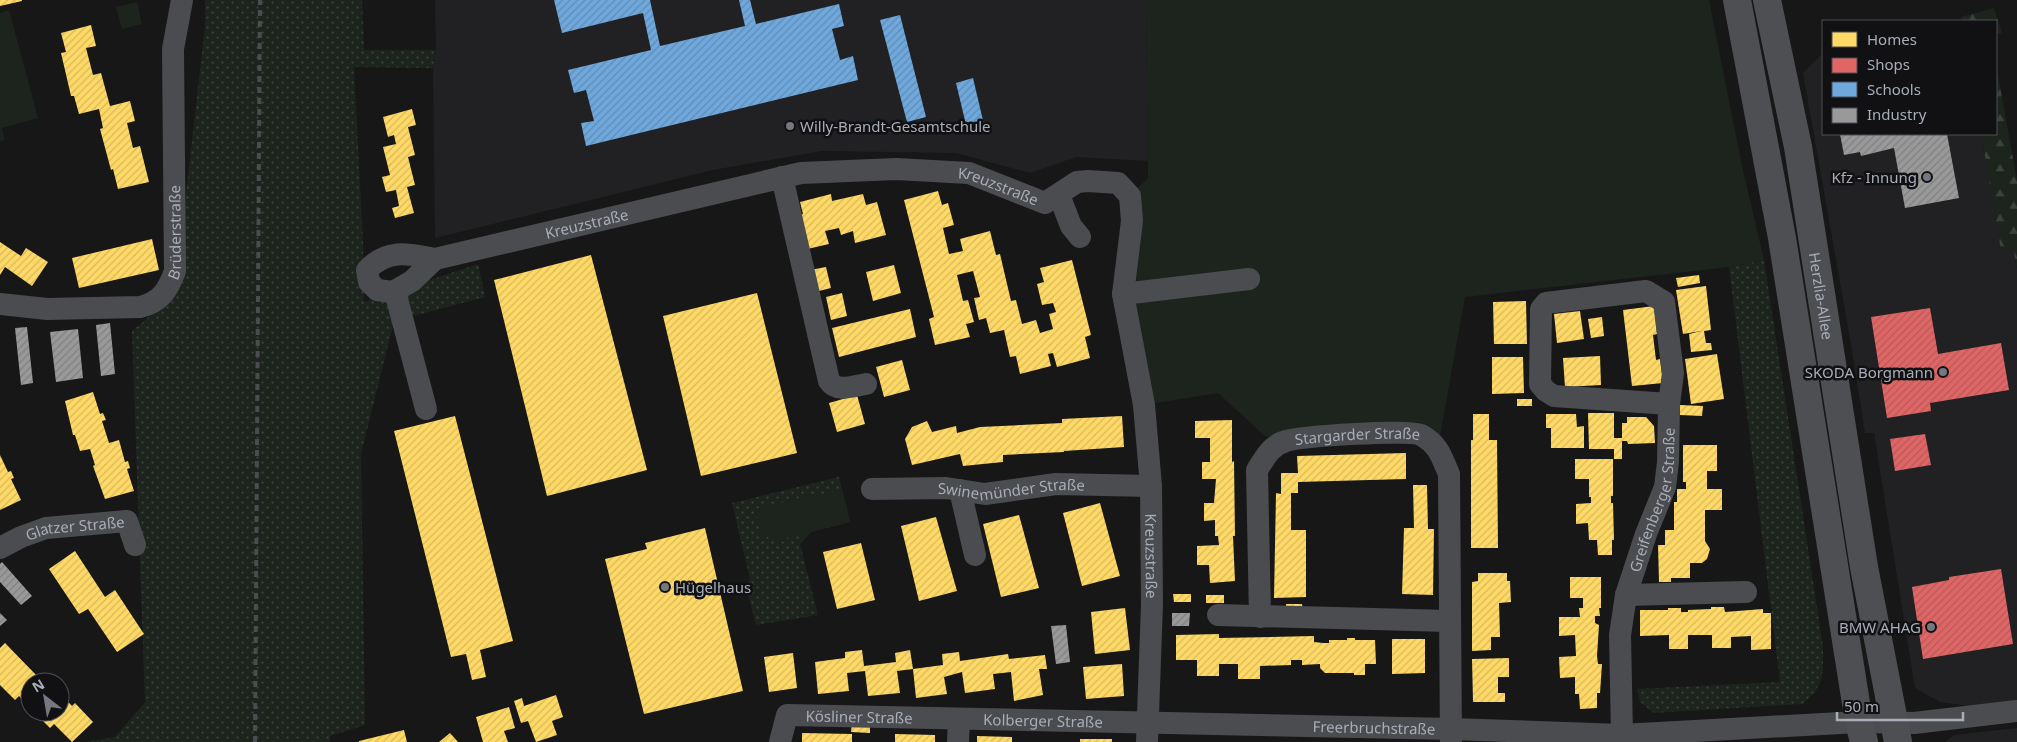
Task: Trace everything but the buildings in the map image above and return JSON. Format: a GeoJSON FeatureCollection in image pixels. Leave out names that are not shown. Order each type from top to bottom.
{"type":"FeatureCollection","features":[{"type":"Feature","properties":{"kind":"main road","name":"Herzlia-Allee"},"geometry":{"type":"LineString","coordinates":[[1767,0],[1798,147],[1864,567],[1896,732]]}},
{"type":"Feature","properties":{"kind":"main road","name":"Herzlia-Allee"},"geometry":{"type":"LineString","coordinates":[[1746,2],[1861,732]]}},
{"type":"Feature","properties":{"kind":"street","name":"Brüderstraße"},"geometry":{"type":"LineString","coordinates":[[0,304],[47,309],[140,307],[151,304],[168,290],[175,271],[173,49],[182,0]]}},
{"type":"Feature","properties":{"kind":"street","name":"Kreuzstraße"},"geometry":{"type":"LineString","coordinates":[[393,292],[377,290],[369,282],[367,270],[376,260],[401,253],[435,259],[801,173],[896,169],[969,173],[1045,203],[1077,182],[1088,180],[1118,183],[1130,196],[1132,221],[1123,294],[1144,405],[1151,486],[1152,604],[1148,733]]}},
{"type":"Feature","properties":{"kind":"street"},"geometry":{"type":"LineString","coordinates":[[782,177],[829,380],[832,386],[838,388],[866,384]]}},
{"type":"Feature","properties":{"kind":"street"},"geometry":{"type":"LineString","coordinates":[[1059,195],[1071,226],[1080,237]]}},
{"type":"Feature","properties":{"kind":"street"},"geometry":{"type":"LineString","coordinates":[[426,409],[397,299],[393,292],[412,281],[435,259]]}},
{"type":"Feature","properties":{"kind":"street"},"geometry":{"type":"LineString","coordinates":[[1123,294],[1249,279]]}},
{"type":"Feature","properties":{"kind":"street","name":"Greifenberger Straße"},"geometry":{"type":"LineString","coordinates":[[1622,735],[1620,634],[1626,595],[1646,534],[1665,486],[1669,404],[1673,373],[1664,302],[1646,291],[1546,303],[1541,309],[1540,384],[1546,391],[1554,396],[1669,404]]}},
{"type":"Feature","properties":{"kind":"street","name":"Stargarder Straße"},"geometry":{"type":"LineString","coordinates":[[1260,616],[1257,470],[1270,450],[1286,441],[1366,433],[1419,434],[1438,447],[1448,474],[1452,735]]}},
{"type":"Feature","properties":{"kind":"street","name":"Swinemünder Straße"},"geometry":{"type":"LineString","coordinates":[[872,489],[946,488],[985,494],[1056,484],[1151,486]]}},
{"type":"Feature","properties":{"kind":"street"},"geometry":{"type":"LineString","coordinates":[[960,490],[975,555]]}},
{"type":"Feature","properties":{"kind":"street","name":"Glatzer Straße"},"geometry":{"type":"LineString","coordinates":[[0,548],[21,537],[46,528],[127,521],[135,545]]}},
{"type":"Feature","properties":{"kind":"street","name":"Greifenberger Straße"},"geometry":{"type":"LineString","coordinates":[[1626,595],[1746,592]]}},
{"type":"Feature","properties":{"kind":"street"},"geometry":{"type":"LineString","coordinates":[[1218,616],[1449,621]]}},
{"type":"Feature","properties":{"kind":"street","name":"Freerbruchstraße"},"geometry":{"type":"LineString","coordinates":[[1148,733],[1622,735],[1896,732],[1914,723],[2017,711]]}},
{"type":"Feature","properties":{"kind":"street","name":"Kösliner Straße"},"geometry":{"type":"LineString","coordinates":[[780,742],[786,716],[959,719]]}},
{"type":"Feature","properties":{"kind":"street"},"geometry":{"type":"LineString","coordinates":[[958,742],[959,719]]}},
{"type":"Feature","properties":{"kind":"street","name":"Kolberger Straße"},"geometry":{"type":"LineString","coordinates":[[959,719],[1148,733]]}},
{"type":"Feature","properties":{"kind":"shaded area","name":"Willy-Brandt-Gesamtschule"},"geometry":{"type":"Polygon","coordinates":[[[435,0],[1146,0],[1148,161],[1076,157],[1030,173],[956,153],[822,151],[713,170],[435,238],[433,68],[436,50],[435,0]]]}},
{"type":"Feature","properties":{"kind":"shaded area"},"geometry":{"type":"Polygon","coordinates":[[[1822,54],[1822,135],[1981,135],[2001,250],[2013,248],[2017,269],[2017,702],[1977,707],[1940,702],[1915,688],[1874,433],[1865,433],[1803,73],[1822,54]]]}},
{"type":"Feature","properties":{"kind":"shaded area"},"geometry":{"type":"Polygon","coordinates":[[[2017,728],[2017,742],[1945,742],[1954,735],[2017,728]]]}},
{"type":"Feature","properties":{"kind":"green space"},"geometry":{"type":"Polygon","coordinates":[[[205,0],[362,0],[364,50],[436,50],[433,68],[354,67],[364,302],[478,264],[485,297],[394,321],[361,454],[365,725],[330,736],[330,742],[86,742],[115,737],[145,702],[132,331],[176,294],[205,27],[205,0]]]}},
{"type":"Feature","properties":{"kind":"green space"},"geometry":{"type":"Polygon","coordinates":[[[1146,0],[1709,0],[1742,166],[1764,260],[1729,267],[1465,297],[1438,447],[1419,434],[1286,441],[1265,436],[1218,393],[1144,405],[1123,294],[1130,196],[1148,178],[1146,0]]]}},
{"type":"Feature","properties":{"kind":"green space"},"geometry":{"type":"Polygon","coordinates":[[[137,2],[142,24],[122,29],[116,7],[137,2]]]}},
{"type":"Feature","properties":{"kind":"green space"},"geometry":{"type":"Polygon","coordinates":[[[1994,8],[2002,33],[1997,34],[1997,20],[1962,20],[1961,17],[1994,8]]]}},
{"type":"Feature","properties":{"kind":"green space"},"geometry":{"type":"Polygon","coordinates":[[[9,10],[38,118],[2,128],[5,140],[0,141],[0,13],[9,10]]]}},
{"type":"Feature","properties":{"kind":"green space"},"geometry":{"type":"Polygon","coordinates":[[[1997,70],[2017,181],[2017,269],[2013,248],[2001,251],[1981,135],[1997,135],[1997,70]]]}},
{"type":"Feature","properties":{"kind":"green space"},"geometry":{"type":"Polygon","coordinates":[[[1764,260],[1823,647],[1821,679],[1815,692],[1802,704],[1654,713],[1640,702],[1637,689],[1780,682],[1729,267],[1764,260]]]}},
{"type":"Feature","properties":{"kind":"green space"},"geometry":{"type":"Polygon","coordinates":[[[839,477],[850,522],[811,532],[800,544],[818,615],[756,625],[746,586],[750,579],[732,503],[839,477]]]}},
{"type":"Feature","properties":{"kind":"green space"},"geometry":{"type":"Polygon","coordinates":[[[842,489],[850,522],[774,541],[761,533],[755,509],[809,496],[810,498],[842,489]]]}},
{"type":"Feature","properties":{"kind":"railway"},"geometry":{"type":"LineString","coordinates":[[255,742],[260,0]]}},
{"type":"Feature","properties":{"kind":"place","name":"Willy-Brandt-Gesamtschule"},"geometry":{"type":"Point","coordinates":[790,126]}},
{"type":"Feature","properties":{"kind":"place","name":"Kfz - Innung"},"geometry":{"type":"Point","coordinates":[1927,177]}},
{"type":"Feature","properties":{"kind":"place","name":"SKODA Borgmann"},"geometry":{"type":"Point","coordinates":[1943,372]}},
{"type":"Feature","properties":{"kind":"place","name":"Hügelhaus"},"geometry":{"type":"Point","coordinates":[665,587]}},
{"type":"Feature","properties":{"kind":"place","name":"BMW AHAG"},"geometry":{"type":"Point","coordinates":[1931,627]}}]}
